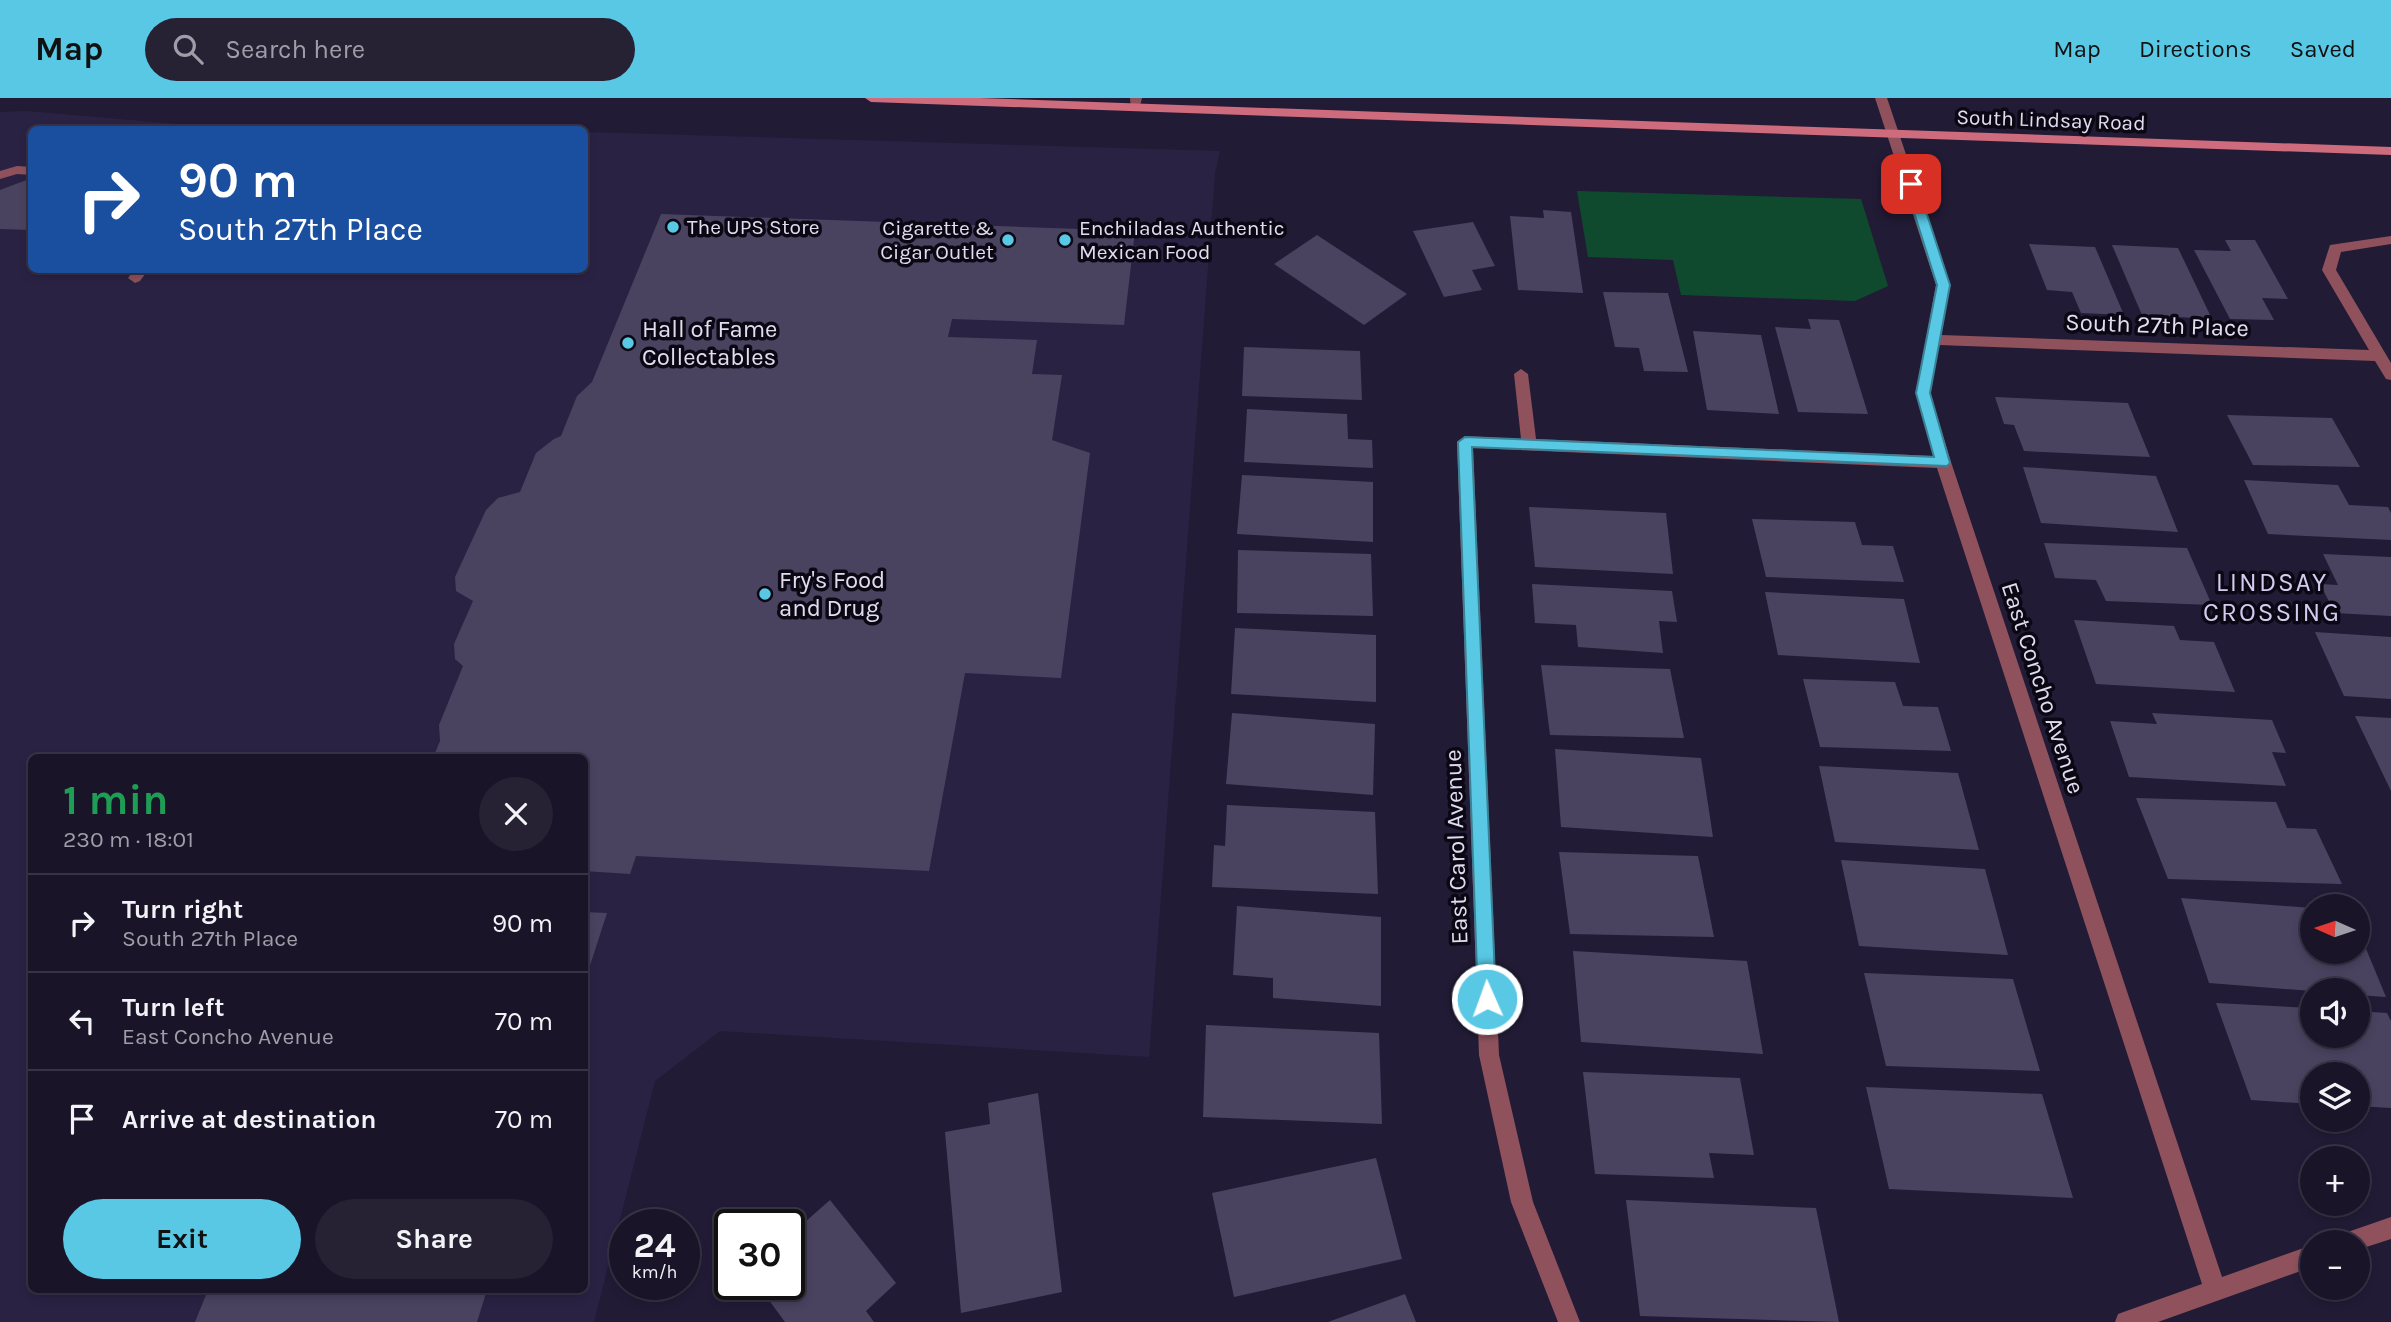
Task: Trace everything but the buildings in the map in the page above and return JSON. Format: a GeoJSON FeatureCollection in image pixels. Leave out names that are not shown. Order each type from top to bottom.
{"type":"FeatureCollection","features":[{"type":"Feature","properties":{"kind":"main road","name":"South Lindsay Road"},"geometry":{"type":"LineString","coordinates":[[871,98],[1135,102],[1895,134],[2391,151]]}},
{"type":"Feature","properties":{"kind":"street","name":"East Concho Avenue"},"geometry":{"type":"LineString","coordinates":[[1881,98],[1943,285],[1923,393],[1942,463],[2215,1289]]}},
{"type":"Feature","properties":{"kind":"street"},"geometry":{"type":"LineString","coordinates":[[0,175],[17,170],[28,171]]}},
{"type":"Feature","properties":{"kind":"street"},"geometry":{"type":"LineString","coordinates":[[2391,240],[2335,248],[2329,270],[2391,375]]}},
{"type":"Feature","properties":{"kind":"street","name":"South 27th Place"},"geometry":{"type":"LineString","coordinates":[[1932,340],[2380,356]]}},
{"type":"Feature","properties":{"kind":"street"},"geometry":{"type":"LineString","coordinates":[[1521,374],[1528,445],[1942,463]]}},
{"type":"Feature","properties":{"kind":"street","name":"East Carol Avenue"},"geometry":{"type":"LineString","coordinates":[[1528,445],[1465,442],[1489,1055],[1522,1202],[1569,1322]]}},
{"type":"Feature","properties":{"kind":"street"},"geometry":{"type":"LineString","coordinates":[[2370,1235],[2391,1228]]}},
{"type":"Feature","properties":{"kind":"street"},"geometry":{"type":"LineString","coordinates":[[2126,1322],[2300,1260]]}},
{"type":"Feature","properties":{"kind":"shaded area"},"geometry":{"type":"Polygon","coordinates":[[[27,111],[200,126],[28,126],[28,273],[588,273],[588,132],[1220,151],[1215,173],[1149,1057],[720,1031],[655,1081],[623,1209],[609,1209],[609,1263],[594,1322],[0,1322],[0,112],[27,111]]]}},
{"type":"Feature","properties":{"kind":"green space"},"geometry":{"type":"Polygon","coordinates":[[[1577,191],[1861,199],[1888,286],[1855,301],[1681,295],[1673,260],[1588,257],[1577,191]]]}},
{"type":"Feature","properties":{"kind":"place","name":"The UPS Store"},"geometry":{"type":"Point","coordinates":[673,227]}},
{"type":"Feature","properties":{"kind":"place","name":"Cigarette & Cigar Outlet"},"geometry":{"type":"Point","coordinates":[1008,240]}},
{"type":"Feature","properties":{"kind":"place","name":"Enchiladas Authentic Mexican Food"},"geometry":{"type":"Point","coordinates":[1065,240]}},
{"type":"Feature","properties":{"kind":"place","name":"Hall of Fame Collectables"},"geometry":{"type":"Point","coordinates":[628,343]}},
{"type":"Feature","properties":{"kind":"place","name":"Fry's Food and Drug"},"geometry":{"type":"Point","coordinates":[765,594]}},
{"type":"Feature","properties":{"kind":"district","name":"LINDSAY CROSSING"},"geometry":{"type":"Point","coordinates":[2272,597]}},
{"type":"Feature","properties":{"kind":"route"},"geometry":{"type":"LineString","coordinates":[[1487,999],[1465,442],[1942,463],[1923,393],[1943,285],[1911,184]]}}]}
